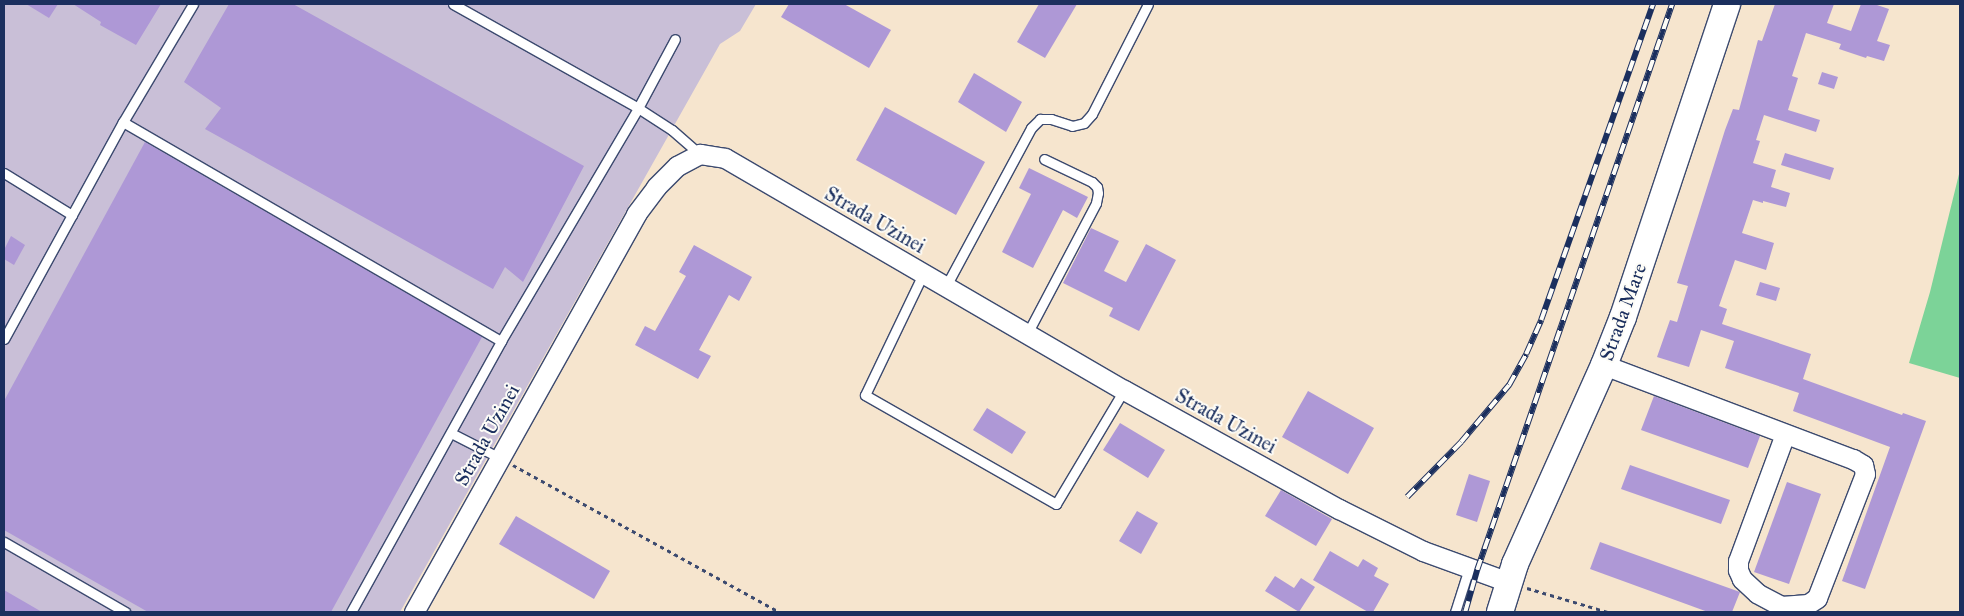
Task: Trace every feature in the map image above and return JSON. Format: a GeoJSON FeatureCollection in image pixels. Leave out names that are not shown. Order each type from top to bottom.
{"type":"FeatureCollection","features":[{"type":"Feature","properties":{"kind":"main road","name":"Strada Mare"},"geometry":{"type":"LineString","coordinates":[[1500,612],[1508,582],[1604,365],[1642,262],[1727,4]]}},
{"type":"Feature","properties":{"kind":"street","name":"Strada Uzinei"},"geometry":{"type":"LineString","coordinates":[[414,612],[636,214],[656,187],[677,166],[700,154],[725,158],[1124,390],[1339,509],[1424,551],[1508,582]]}},
{"type":"Feature","properties":{"kind":"street"},"geometry":{"type":"LineString","coordinates":[[1604,365],[1853,459],[1863,465],[1864,474],[1818,598],[1808,604],[1780,609],[1757,593],[1742,579],[1738,570],[1738,561],[1785,434]]}},
{"type":"Feature","properties":{"kind":"lane"},"geometry":{"type":"LineString","coordinates":[[4,339],[123,122],[193,4]]}},
{"type":"Feature","properties":{"kind":"lane"},"geometry":{"type":"LineString","coordinates":[[453,4],[638,108],[672,130],[700,154]]}},
{"type":"Feature","properties":{"kind":"lane"},"geometry":{"type":"LineString","coordinates":[[946,286],[1031,128],[1040,119],[1051,119],[1072,126],[1084,123],[1092,114],[1148,4]]}},
{"type":"Feature","properties":{"kind":"lane"},"geometry":{"type":"LineString","coordinates":[[351,612],[501,341],[638,108],[675,40]]}},
{"type":"Feature","properties":{"kind":"lane"},"geometry":{"type":"LineString","coordinates":[[123,122],[501,341]]}},
{"type":"Feature","properties":{"kind":"lane"},"geometry":{"type":"LineString","coordinates":[[1027,334],[1096,203],[1098,193],[1097,188],[1092,182],[1044,159]]}},
{"type":"Feature","properties":{"kind":"lane"},"geometry":{"type":"LineString","coordinates":[[4,174],[72,216]]}},
{"type":"Feature","properties":{"kind":"lane"},"geometry":{"type":"LineString","coordinates":[[923,274],[864,395],[1056,504],[1124,390]]}},
{"type":"Feature","properties":{"kind":"lane"},"geometry":{"type":"LineString","coordinates":[[451,433],[500,458]]}},
{"type":"Feature","properties":{"kind":"lane"},"geometry":{"type":"LineString","coordinates":[[4,542],[125,612]]}},
{"type":"Feature","properties":{"kind":"lane"},"geometry":{"type":"LineString","coordinates":[[1455,612],[1469,568]]}},
{"type":"Feature","properties":{"kind":"path"},"geometry":{"type":"LineString","coordinates":[[500,458],[779,612]]}},
{"type":"Feature","properties":{"kind":"path"},"geometry":{"type":"LineString","coordinates":[[1508,582],[1608,612]]}},
{"type":"Feature","properties":{"kind":"shaded area"},"geometry":{"type":"Polygon","coordinates":[[[4,4],[756,4],[740,31],[720,44],[400,612],[4,612],[4,4]]]}},
{"type":"Feature","properties":{"kind":"green space"},"geometry":{"type":"Polygon","coordinates":[[[1960,170],[1960,378],[1909,363],[1930,292],[1960,170]]]}},
{"type":"Feature","properties":{"kind":"building"},"geometry":{"type":"Polygon","coordinates":[[[26,4],[58,4],[49,18],[26,4]]]}},
{"type":"Feature","properties":{"kind":"building"},"geometry":{"type":"Polygon","coordinates":[[[73,4],[161,4],[136,45],[100,25],[101,22],[73,4]]]}},
{"type":"Feature","properties":{"kind":"building"},"geometry":{"type":"Polygon","coordinates":[[[229,4],[293,4],[584,166],[523,282],[505,267],[493,289],[205,129],[221,108],[184,82],[229,4]]]}},
{"type":"Feature","properties":{"kind":"building"},"geometry":{"type":"Polygon","coordinates":[[[789,4],[844,4],[891,30],[869,68],[781,17],[789,4]]]}},
{"type":"Feature","properties":{"kind":"building"},"geometry":{"type":"Polygon","coordinates":[[[1039,4],[1077,4],[1045,58],[1017,42],[1039,4]]]}},
{"type":"Feature","properties":{"kind":"building"},"geometry":{"type":"Polygon","coordinates":[[[1775,4],[1834,4],[1827,23],[1851,31],[1861,4],[1874,4],[1889,9],[1877,41],[1890,45],[1884,61],[1867,56],[1866,58],[1839,49],[1841,44],[1806,33],[1792,76],[1798,78],[1788,110],[1820,120],[1816,132],[1764,115],[1756,140],[1760,141],[1753,163],[1776,170],[1771,187],[1790,193],[1786,207],[1753,200],[1742,233],[1774,243],[1766,270],[1735,260],[1719,306],[1727,309],[1722,324],[1811,354],[1803,379],[1902,415],[1903,413],[1926,421],[1865,589],[1842,581],[1890,447],[1793,411],[1799,393],[1725,368],[1734,341],[1701,330],[1689,367],[1657,357],[1670,320],[1677,322],[1688,286],[1677,283],[1725,130],[1733,109],[1739,110],[1758,40],[1762,41],[1775,4]]]}},
{"type":"Feature","properties":{"kind":"building"},"geometry":{"type":"Polygon","coordinates":[[[1822,72],[1838,77],[1834,89],[1818,84],[1822,72]]]}},
{"type":"Feature","properties":{"kind":"building"},"geometry":{"type":"Polygon","coordinates":[[[974,73],[1022,102],[1006,132],[958,102],[974,73]]]}},
{"type":"Feature","properties":{"kind":"building"},"geometry":{"type":"Polygon","coordinates":[[[885,107],[985,162],[956,215],[856,160],[885,107]]]}},
{"type":"Feature","properties":{"kind":"building"},"geometry":{"type":"Polygon","coordinates":[[[145,142],[482,337],[331,612],[148,612],[4,530],[4,401],[145,142]]]}},
{"type":"Feature","properties":{"kind":"building"},"geometry":{"type":"Polygon","coordinates":[[[1785,153],[1834,168],[1830,180],[1781,165],[1785,153]]]}},
{"type":"Feature","properties":{"kind":"building"},"geometry":{"type":"Polygon","coordinates":[[[1029,168],[1088,197],[1077,218],[1063,210],[1033,268],[1002,252],[1031,194],[1019,188],[1029,168]]]}},
{"type":"Feature","properties":{"kind":"building"},"geometry":{"type":"Polygon","coordinates":[[[1091,228],[1119,241],[1104,271],[1126,282],[1146,244],[1176,260],[1139,331],[1109,316],[1113,308],[1063,283],[1091,228]]]}},
{"type":"Feature","properties":{"kind":"building"},"geometry":{"type":"Polygon","coordinates":[[[11,236],[25,245],[14,265],[4,259],[4,250],[11,236]]]}},
{"type":"Feature","properties":{"kind":"building"},"geometry":{"type":"Polygon","coordinates":[[[694,245],[752,277],[739,301],[729,295],[699,350],[711,356],[698,379],[635,345],[645,326],[655,331],[686,276],[679,272],[694,245]]]}},
{"type":"Feature","properties":{"kind":"building"},"geometry":{"type":"Polygon","coordinates":[[[1760,282],[1780,288],[1776,301],[1756,295],[1760,282]]]}},
{"type":"Feature","properties":{"kind":"building"},"geometry":{"type":"Polygon","coordinates":[[[1308,391],[1374,428],[1348,474],[1282,437],[1308,391]]]}},
{"type":"Feature","properties":{"kind":"building"},"geometry":{"type":"Polygon","coordinates":[[[1654,396],[1760,436],[1748,468],[1641,430],[1654,396]]]}},
{"type":"Feature","properties":{"kind":"building"},"geometry":{"type":"Polygon","coordinates":[[[987,408],[1026,432],[1012,454],[973,430],[987,408]]]}},
{"type":"Feature","properties":{"kind":"building"},"geometry":{"type":"Polygon","coordinates":[[[1120,423],[1165,450],[1148,478],[1103,450],[1120,423]]]}},
{"type":"Feature","properties":{"kind":"building"},"geometry":{"type":"Polygon","coordinates":[[[1630,465],[1730,500],[1721,524],[1621,489],[1630,465]]]}},
{"type":"Feature","properties":{"kind":"building"},"geometry":{"type":"Polygon","coordinates":[[[1469,474],[1490,481],[1477,522],[1456,515],[1469,474]]]}},
{"type":"Feature","properties":{"kind":"building"},"geometry":{"type":"Polygon","coordinates":[[[1787,482],[1821,494],[1789,584],[1754,572],[1787,482]]]}},
{"type":"Feature","properties":{"kind":"building"},"geometry":{"type":"Polygon","coordinates":[[[1281,490],[1332,519],[1316,546],[1265,516],[1281,490]]]}},
{"type":"Feature","properties":{"kind":"building"},"geometry":{"type":"Polygon","coordinates":[[[1137,511],[1158,523],[1141,554],[1119,541],[1137,511]]]}},
{"type":"Feature","properties":{"kind":"building"},"geometry":{"type":"Polygon","coordinates":[[[516,516],[610,571],[594,599],[499,544],[516,516]]]}},
{"type":"Feature","properties":{"kind":"building"},"geometry":{"type":"Polygon","coordinates":[[[1600,542],[1740,592],[1732,612],[1708,612],[1590,569],[1600,542]]]}},
{"type":"Feature","properties":{"kind":"building"},"geometry":{"type":"Polygon","coordinates":[[[1330,551],[1358,567],[1363,559],[1378,568],[1374,576],[1389,584],[1373,612],[1368,612],[1313,580],[1330,551]]]}},
{"type":"Feature","properties":{"kind":"building"},"geometry":{"type":"Polygon","coordinates":[[[1275,576],[1294,588],[1301,578],[1315,587],[1299,612],[1265,591],[1275,576]]]}},
{"type":"Feature","properties":{"kind":"building"},"geometry":{"type":"Polygon","coordinates":[[[4,590],[42,612],[4,612],[4,590]]]}},
{"type":"Feature","properties":{"kind":"railway"},"geometry":{"type":"LineString","coordinates":[[1407,497],[1461,442],[1509,385],[1526,354],[1541,320],[1653,4]]}},
{"type":"Feature","properties":{"kind":"railway"},"geometry":{"type":"LineString","coordinates":[[1465,612],[1477,570],[1672,4]]}}]}
